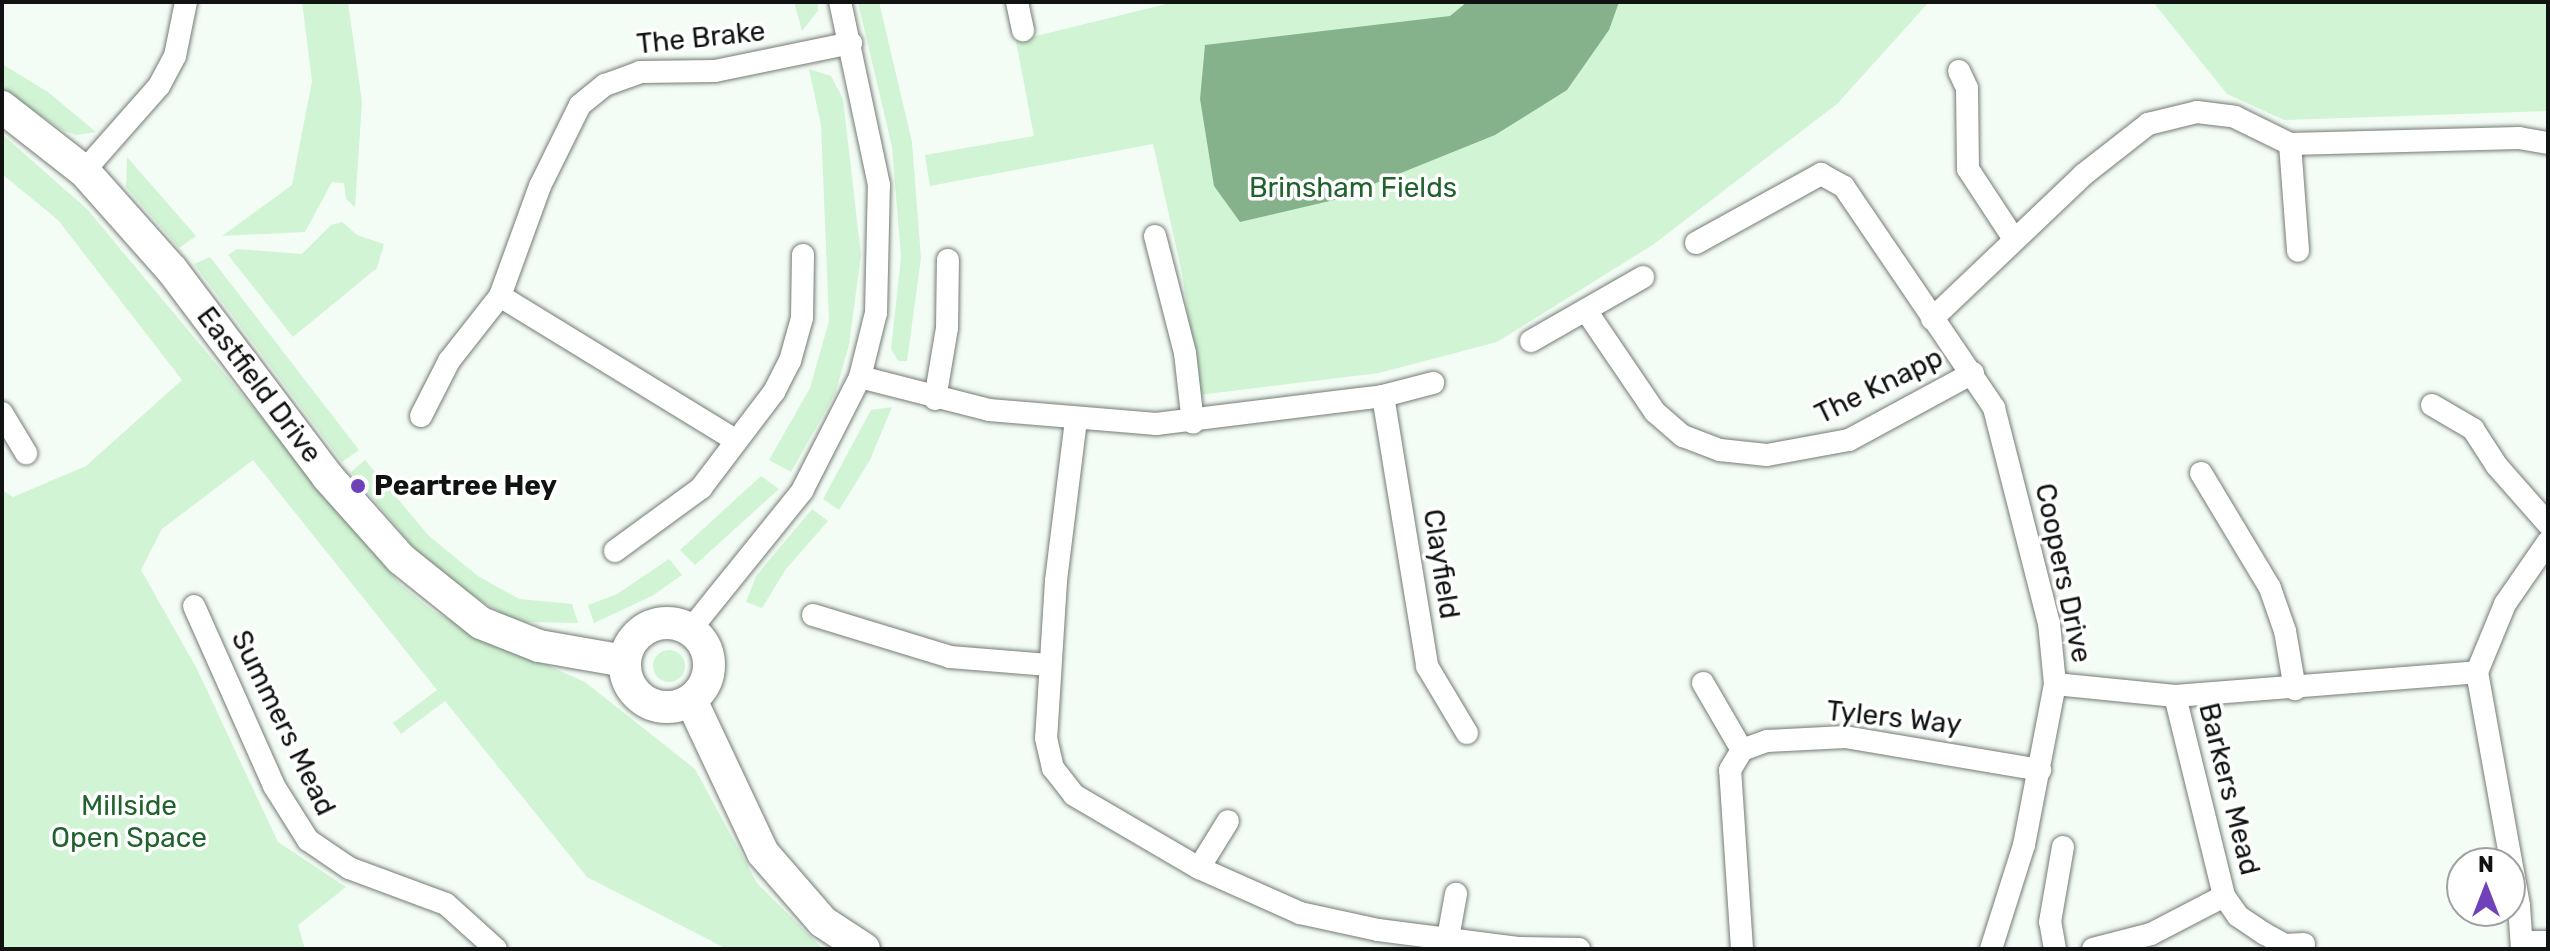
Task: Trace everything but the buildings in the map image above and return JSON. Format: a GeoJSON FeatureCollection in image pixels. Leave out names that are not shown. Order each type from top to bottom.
{"type":"FeatureCollection","features":[{"type":"Feature","properties":{"kind":"street"},"geometry":{"type":"LineString","coordinates":[[84,171],[159,86],[175,56],[186,2]]}},
{"type":"Feature","properties":{"kind":"street"},"geometry":{"type":"LineString","coordinates":[[690,630],[802,491],[860,377],[876,313],[881,248],[872,130],[840,2]]}},
{"type":"Feature","properties":{"kind":"street"},"geometry":{"type":"LineString","coordinates":[[1017,2],[1023,30]]}},
{"type":"Feature","properties":{"kind":"street","name":"The Brake"},"geometry":{"type":"LineString","coordinates":[[421,416],[449,361],[500,296],[561,138],[580,105],[605,85],[640,72],[715,71],[851,43]]}},
{"type":"Feature","properties":{"kind":"street"},"geometry":{"type":"LineString","coordinates":[[1959,71],[1967,88],[1968,169],[2014,239]]}},
{"type":"Feature","properties":{"kind":"street","name":"Eastfield Drive"},"geometry":{"type":"LineString","coordinates":[[2,107],[84,171],[172,270],[327,476],[401,559],[481,623],[539,646],[625,661]]}},
{"type":"Feature","properties":{"kind":"street"},"geometry":{"type":"LineString","coordinates":[[1932,319],[2014,239],[2148,124],[2197,112],[2235,117],[2290,144],[2519,138],[2548,143]]}},
{"type":"Feature","properties":{"kind":"street"},"geometry":{"type":"LineString","coordinates":[[2290,144],[2298,251]]}},
{"type":"Feature","properties":{"kind":"street","name":"Coopers Drive"},"geometry":{"type":"LineString","coordinates":[[1696,243],[1821,174],[1844,187],[1994,408],[2049,623],[2055,684],[2040,770],[1991,949]]}},
{"type":"Feature","properties":{"kind":"street"},"geometry":{"type":"LineString","coordinates":[[1155,236],[1185,353],[1193,423]]}},
{"type":"Feature","properties":{"kind":"street"},"geometry":{"type":"LineString","coordinates":[[615,551],[701,488],[774,392],[790,361],[802,318],[803,255]]}},
{"type":"Feature","properties":{"kind":"street"},"geometry":{"type":"LineString","coordinates":[[935,399],[947,328],[948,260]]}},
{"type":"Feature","properties":{"kind":"street"},"geometry":{"type":"LineString","coordinates":[[1531,341],[1587,312],[1643,277]]}},
{"type":"Feature","properties":{"kind":"street"},"geometry":{"type":"LineString","coordinates":[[500,296],[735,440]]}},
{"type":"Feature","properties":{"kind":"street","name":"The Knapp"},"geometry":{"type":"LineString","coordinates":[[1587,312],[1655,412],[1683,436],[1720,450],[1767,455],[1827,446],[1973,373]]}},
{"type":"Feature","properties":{"kind":"street"},"geometry":{"type":"LineString","coordinates":[[860,377],[935,399],[1076,420],[1193,423],[1383,396],[1433,383]]}},
{"type":"Feature","properties":{"kind":"street","name":"Clayfield"},"geometry":{"type":"LineString","coordinates":[[1383,396],[1427,666],[1467,733]]}},
{"type":"Feature","properties":{"kind":"street"},"geometry":{"type":"LineString","coordinates":[[2432,405],[2473,429],[2497,466],[2548,524]]}},
{"type":"Feature","properties":{"kind":"street"},"geometry":{"type":"LineString","coordinates":[[2,413],[26,453]]}},
{"type":"Feature","properties":{"kind":"street"},"geometry":{"type":"LineString","coordinates":[[1076,420],[1049,665],[1046,738],[1053,768],[1074,795],[1199,868],[1300,913],[1518,948],[1579,949]]}},
{"type":"Feature","properties":{"kind":"street"},"geometry":{"type":"LineString","coordinates":[[2201,473],[2270,588],[2285,631],[2295,689]]}},
{"type":"Feature","properties":{"kind":"street"},"geometry":{"type":"LineString","coordinates":[[2548,542],[2505,604],[2477,672],[2522,945],[2548,942]]}},
{"type":"Feature","properties":{"kind":"street","name":"Summers Mead"},"geometry":{"type":"LineString","coordinates":[[194,606],[274,786],[308,840],[349,868],[446,904],[496,949]]}},
{"type":"Feature","properties":{"kind":"street"},"geometry":{"type":"LineString","coordinates":[[813,615],[950,657],[1049,665]]}},
{"type":"Feature","properties":{"kind":"street"},"geometry":{"type":"LineString","coordinates":[[663,623],[690,630],[701,639],[710,665],[707,679],[691,700],[676,707],[646,701],[626,677],[625,661],[629,647],[649,627],[663,623]]}},
{"type":"Feature","properties":{"kind":"street","name":"Barkers Mead"},"geometry":{"type":"LineString","coordinates":[[2055,684],[2175,696],[2295,689],[2477,672]]}},
{"type":"Feature","properties":{"kind":"street"},"geometry":{"type":"LineString","coordinates":[[1703,683],[1742,750],[1730,770],[1742,949]]}},
{"type":"Feature","properties":{"kind":"street","name":"Barkers Mead"},"geometry":{"type":"LineString","coordinates":[[2175,696],[2224,896],[2238,916],[2265,934],[2285,945],[2304,944]]}},
{"type":"Feature","properties":{"kind":"street"},"geometry":{"type":"LineString","coordinates":[[691,700],[763,853],[823,922],[864,949]]}},
{"type":"Feature","properties":{"kind":"street","name":"Tylers Way"},"geometry":{"type":"LineString","coordinates":[[1742,750],[1767,741],[1845,737],[2040,770]]}},
{"type":"Feature","properties":{"kind":"street"},"geometry":{"type":"LineString","coordinates":[[1199,868],[1228,821]]}},
{"type":"Feature","properties":{"kind":"street"},"geometry":{"type":"LineString","coordinates":[[2055,949],[2050,922],[2063,847]]}},
{"type":"Feature","properties":{"kind":"street"},"geometry":{"type":"LineString","coordinates":[[1448,938],[1456,894]]}},
{"type":"Feature","properties":{"kind":"street","name":"Barkers Mead"},"geometry":{"type":"LineString","coordinates":[[2093,949],[2151,934],[2224,896]]}},
{"type":"Feature","properties":{"kind":"green space"},"geometry":{"type":"Polygon","coordinates":[[[302,2],[348,2],[362,102],[355,207],[346,199],[344,183],[332,182],[305,232],[222,236],[292,185],[312,81],[302,2]]]}},
{"type":"Feature","properties":{"kind":"green space"},"geometry":{"type":"Polygon","coordinates":[[[794,2],[818,2],[818,11],[802,31],[794,2]]]}},
{"type":"Feature","properties":{"kind":"green space"},"geometry":{"type":"Polygon","coordinates":[[[858,2],[879,2],[912,142],[921,258],[907,361],[898,361],[891,349],[901,257],[892,147],[858,2]]]}},
{"type":"Feature","properties":{"kind":"green space","name":"Brinsham Fields"},"geometry":{"type":"Polygon","coordinates":[[[1174,2],[1929,2],[1837,104],[1654,244],[1497,342],[1379,373],[1199,395],[1182,273],[1153,144],[930,186],[925,155],[1034,136],[1016,41],[1174,2]]]}},
{"type":"Feature","properties":{"kind":"green space"},"geometry":{"type":"Polygon","coordinates":[[[2153,2],[2548,2],[2548,111],[2284,120],[2227,94],[2153,2]]]}},
{"type":"Feature","properties":{"kind":"green space"},"geometry":{"type":"Polygon","coordinates":[[[2,64],[48,92],[96,132],[76,135],[62,130],[2,88],[2,64]]]}},
{"type":"Feature","properties":{"kind":"green space"},"geometry":{"type":"Polygon","coordinates":[[[809,69],[831,76],[843,99],[861,255],[849,345],[835,394],[791,472],[769,460],[810,388],[829,321],[821,125],[809,69]]]}},
{"type":"Feature","properties":{"kind":"green space","name":"Millside Open Space"},"geometry":{"type":"Polygon","coordinates":[[[2,134],[87,209],[400,584],[433,611],[474,633],[585,682],[695,769],[757,883],[823,949],[727,949],[587,877],[445,701],[401,734],[393,723],[437,690],[253,460],[162,529],[141,570],[197,669],[278,842],[346,887],[298,925],[305,949],[2,949],[2,490],[13,497],[86,466],[182,380],[58,220],[2,174],[2,134]]]}},
{"type":"Feature","properties":{"kind":"green space"},"geometry":{"type":"Polygon","coordinates":[[[127,157],[196,236],[179,248],[126,187],[127,157]]]}},
{"type":"Feature","properties":{"kind":"green space"},"geometry":{"type":"Polygon","coordinates":[[[342,222],[357,235],[384,244],[377,268],[293,337],[228,255],[237,249],[302,254],[331,225],[342,222]]]}},
{"type":"Feature","properties":{"kind":"green space"},"geometry":{"type":"Polygon","coordinates":[[[210,257],[359,450],[342,462],[194,264],[210,257]]]}},
{"type":"Feature","properties":{"kind":"green space"},"geometry":{"type":"Polygon","coordinates":[[[892,407],[870,460],[839,510],[823,499],[871,410],[892,407]]]}},
{"type":"Feature","properties":{"kind":"green space"},"geometry":{"type":"Polygon","coordinates":[[[365,460],[429,536],[478,576],[519,599],[572,604],[578,623],[526,622],[502,614],[452,582],[413,547],[351,472],[365,460]]]}},
{"type":"Feature","properties":{"kind":"green space"},"geometry":{"type":"Polygon","coordinates":[[[761,476],[779,489],[695,565],[680,550],[761,476]]]}},
{"type":"Feature","properties":{"kind":"green space"},"geometry":{"type":"Polygon","coordinates":[[[812,509],[828,521],[786,569],[762,608],[746,602],[756,576],[812,509]]]}},
{"type":"Feature","properties":{"kind":"green space"},"geometry":{"type":"Polygon","coordinates":[[[669,559],[682,575],[652,596],[594,623],[588,605],[617,594],[669,559]]]}},
{"type":"Feature","properties":{"kind":"green space"},"geometry":{"type":"Polygon","coordinates":[[[669,650],[680,655],[685,666],[680,677],[669,682],[658,677],[653,666],[658,655],[669,650]]]}},
{"type":"Feature","properties":{"kind":"shaded area"},"geometry":{"type":"Polygon","coordinates":[[[1467,2],[1619,2],[1609,30],[1567,90],[1495,135],[1334,200],[1240,222],[1214,186],[1200,99],[1205,45],[1450,16],[1467,2]]]}},
{"type":"Feature","properties":{"kind":"place","name":"Peartree Hey"},"geometry":{"type":"Point","coordinates":[358,486]}}]}
